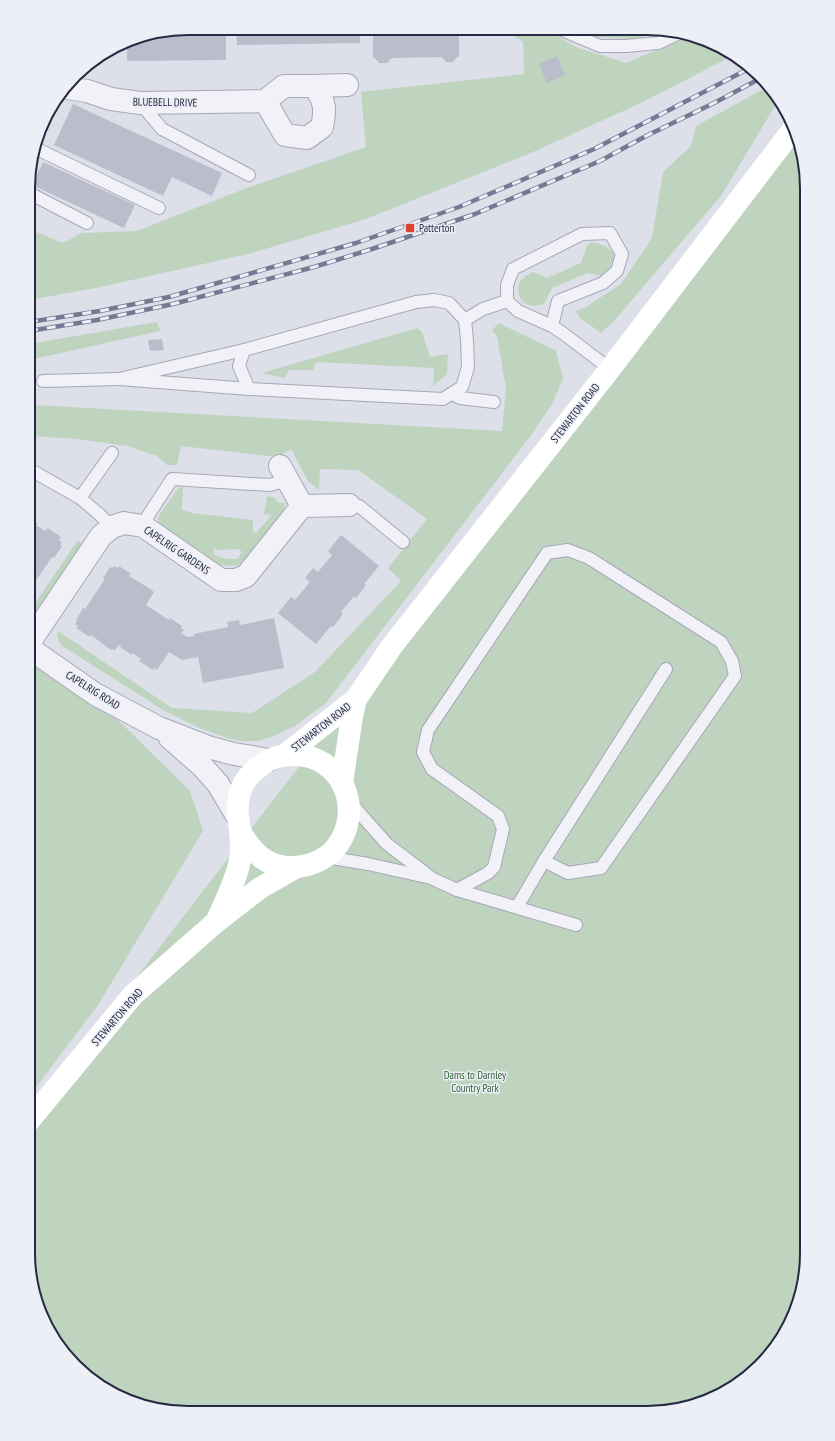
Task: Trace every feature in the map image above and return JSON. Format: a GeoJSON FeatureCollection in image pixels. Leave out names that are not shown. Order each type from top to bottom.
{"type":"FeatureCollection","features":[{"type":"Feature","properties":{"kind":"main road","name":"STEWARTON ROAD"},"geometry":{"type":"LineString","coordinates":[[216,922],[234,880],[240,860],[242,849],[238,799],[244,783],[255,769],[277,757],[356,699],[392,646],[610,370],[790,134]]}},
{"type":"Feature","properties":{"kind":"main road","name":"STEWARTON ROAD"},"geometry":{"type":"LineString","coordinates":[[35,1114],[133,995],[216,922],[260,888],[295,868],[311,864],[326,857],[338,846],[346,831],[350,815],[346,791],[352,716],[356,699]]}},
{"type":"Feature","properties":{"kind":"main road","name":"STEWARTON ROAD"},"geometry":{"type":"LineString","coordinates":[[277,757],[302,755],[319,760],[332,770],[346,791]]}},
{"type":"Feature","properties":{"kind":"main road","name":"STEWARTON ROAD"},"geometry":{"type":"LineString","coordinates":[[239,825],[250,848],[263,859],[279,866],[295,868]]}},
{"type":"Feature","properties":{"kind":"street"},"geometry":{"type":"LineString","coordinates":[[314,86],[322,96],[326,112],[322,127],[307,138],[285,134],[265,101],[284,86],[347,85]]}},
{"type":"Feature","properties":{"kind":"street","name":"BLUEBELL DRIVE"},"geometry":{"type":"LineString","coordinates":[[72,89],[87,91],[111,99],[140,103],[265,101]]}},
{"type":"Feature","properties":{"kind":"street"},"geometry":{"type":"LineString","coordinates":[[284,473],[302,506],[349,505]]}},
{"type":"Feature","properties":{"kind":"street","name":"CAPELRIG GARDENS"},"geometry":{"type":"LineString","coordinates":[[112,527],[124,523],[143,526],[222,580],[236,580],[246,576],[302,506]]}},
{"type":"Feature","properties":{"kind":"street"},"geometry":{"type":"LineString","coordinates":[[35,634],[100,536],[112,527]]}},
{"type":"Feature","properties":{"kind":"street","name":"CAPELRIG ROAD"},"geometry":{"type":"LineString","coordinates":[[35,652],[95,694],[159,728],[208,747],[234,754],[277,757]]}},
{"type":"Feature","properties":{"kind":"street","name":"CAPELRIG ROAD"},"geometry":{"type":"LineString","coordinates":[[159,728],[202,766],[216,781],[227,797],[239,825]]}},
{"type":"Feature","properties":{"kind":"lane"},"geometry":{"type":"LineString","coordinates":[[574,35],[600,46],[626,46],[658,42],[670,37]]}},
{"type":"Feature","properties":{"kind":"lane"},"geometry":{"type":"LineString","coordinates":[[140,103],[162,129],[249,175]]}},
{"type":"Feature","properties":{"kind":"lane"},"geometry":{"type":"LineString","coordinates":[[40,150],[159,208]]}},
{"type":"Feature","properties":{"kind":"lane"},"geometry":{"type":"LineString","coordinates":[[35,196],[87,223]]}},
{"type":"Feature","properties":{"kind":"lane"},"geometry":{"type":"LineString","coordinates":[[552,326],[558,301],[603,283],[617,271],[622,254],[610,234],[582,234],[513,268],[507,284],[507,301],[518,311],[552,326],[610,370]]}},
{"type":"Feature","properties":{"kind":"lane"},"geometry":{"type":"LineString","coordinates":[[43,381],[119,379],[249,389],[443,399],[462,387],[468,367],[465,320],[449,303],[434,300],[416,302],[244,350],[119,379]]}},
{"type":"Feature","properties":{"kind":"lane"},"geometry":{"type":"LineString","coordinates":[[465,320],[483,309],[507,301]]}},
{"type":"Feature","properties":{"kind":"lane"},"geometry":{"type":"LineString","coordinates":[[244,350],[239,366],[249,389]]}},
{"type":"Feature","properties":{"kind":"lane"},"geometry":{"type":"LineString","coordinates":[[452,394],[460,398],[494,402]]}},
{"type":"Feature","properties":{"kind":"lane"},"geometry":{"type":"LineString","coordinates":[[80,498],[112,453]]}},
{"type":"Feature","properties":{"kind":"lane"},"geometry":{"type":"LineString","coordinates":[[35,472],[80,498],[112,527]]}},
{"type":"Feature","properties":{"kind":"lane"},"geometry":{"type":"LineString","coordinates":[[143,526],[172,479],[270,485],[284,473]]}},
{"type":"Feature","properties":{"kind":"lane"},"geometry":{"type":"LineString","coordinates":[[349,505],[359,506],[403,542]]}},
{"type":"Feature","properties":{"kind":"lane"},"geometry":{"type":"LineString","coordinates":[[457,890],[488,873],[494,867],[503,829],[498,816],[432,769],[423,752],[428,730],[546,552],[568,550],[589,558],[721,642],[732,661],[735,676],[601,868],[568,873],[544,861]]}},
{"type":"Feature","properties":{"kind":"lane"},"geometry":{"type":"LineString","coordinates":[[517,907],[544,861],[666,669]]}},
{"type":"Feature","properties":{"kind":"lane"},"geometry":{"type":"LineString","coordinates":[[346,791],[362,816],[387,844],[431,878]]}},
{"type":"Feature","properties":{"kind":"lane"},"geometry":{"type":"LineString","coordinates":[[326,857],[368,864],[431,878],[457,890],[576,924]]}},
{"type":"Feature","properties":{"kind":"green space"},"geometry":{"type":"Polygon","coordinates":[[[513,35],[556,35],[576,47],[626,63],[682,39],[706,47],[728,58],[641,103],[533,152],[366,219],[248,254],[96,288],[35,299],[35,231],[63,243],[82,233],[137,231],[244,189],[366,147],[361,92],[524,74],[523,42],[513,35]]]}},
{"type":"Feature","properties":{"kind":"green space"},"geometry":{"type":"Polygon","coordinates":[[[594,35],[652,35],[632,39],[597,37],[594,35]]]}},
{"type":"Feature","properties":{"kind":"green space"},"geometry":{"type":"Polygon","coordinates":[[[764,89],[775,105],[721,196],[614,321],[601,333],[579,317],[576,311],[586,307],[621,284],[652,238],[663,172],[691,146],[696,126],[764,89]]]}},
{"type":"Feature","properties":{"kind":"green space","name":"Dams to Darnley Country Park"},"geometry":{"type":"Polygon","coordinates":[[[793,142],[800,178],[800,1263],[795,1293],[780,1330],[762,1354],[748,1368],[724,1386],[706,1394],[687,1401],[657,1406],[168,1405],[139,1398],[111,1386],[87,1368],[73,1354],[55,1330],[47,1312],[40,1293],[35,1263],[35,1109],[392,646],[793,142]]]}},
{"type":"Feature","properties":{"kind":"green space"},"geometry":{"type":"Polygon","coordinates":[[[592,242],[606,247],[614,255],[613,265],[602,276],[588,273],[552,288],[544,304],[536,306],[527,304],[521,300],[518,289],[523,278],[533,272],[547,278],[581,263],[587,246],[592,242]]]}},
{"type":"Feature","properties":{"kind":"green space"},"geometry":{"type":"Polygon","coordinates":[[[157,322],[160,331],[35,359],[35,343],[157,322]]]}},
{"type":"Feature","properties":{"kind":"green space"},"geometry":{"type":"Polygon","coordinates":[[[499,323],[556,351],[563,379],[552,404],[532,434],[326,703],[295,726],[259,741],[230,739],[197,727],[163,710],[61,645],[57,637],[58,631],[172,708],[252,713],[315,672],[401,581],[388,568],[427,519],[358,470],[320,469],[319,490],[308,481],[291,449],[278,457],[181,446],[177,465],[167,465],[157,456],[127,446],[77,439],[35,436],[35,405],[502,431],[506,389],[497,336],[492,330],[499,323]]]}},
{"type":"Feature","properties":{"kind":"green space"},"geometry":{"type":"Polygon","coordinates":[[[417,328],[422,332],[430,357],[448,354],[447,374],[433,386],[434,368],[316,362],[313,370],[289,370],[284,378],[262,373],[417,328]]]}},
{"type":"Feature","properties":{"kind":"green space"},"geometry":{"type":"Polygon","coordinates":[[[179,487],[183,488],[182,510],[192,513],[253,520],[253,531],[256,533],[272,515],[264,514],[267,496],[275,498],[278,503],[285,503],[284,511],[244,562],[229,566],[219,565],[159,524],[158,517],[179,487]],[[215,548],[213,553],[221,558],[227,559],[237,559],[242,552],[239,549],[218,550],[215,548]]]}},
{"type":"Feature","properties":{"kind":"green space"},"geometry":{"type":"Polygon","coordinates":[[[78,540],[83,544],[36,612],[35,604],[78,540]]]}},
{"type":"Feature","properties":{"kind":"green space"},"geometry":{"type":"Polygon","coordinates":[[[35,660],[117,719],[190,791],[203,831],[98,1005],[35,1089],[35,660]]]}},
{"type":"Feature","properties":{"kind":"building"},"geometry":{"type":"Polygon","coordinates":[[[178,35],[226,35],[226,60],[127,61],[127,48],[148,40],[178,35]]]}},
{"type":"Feature","properties":{"kind":"building"},"geometry":{"type":"Polygon","coordinates":[[[236,35],[360,35],[360,43],[237,45],[236,35]]]}},
{"type":"Feature","properties":{"kind":"building"},"geometry":{"type":"Polygon","coordinates":[[[373,35],[459,35],[459,57],[457,57],[453,62],[446,62],[442,57],[392,58],[387,63],[379,63],[375,58],[373,58],[373,35]]]}},
{"type":"Feature","properties":{"kind":"building"},"geometry":{"type":"Polygon","coordinates":[[[557,56],[565,75],[547,83],[539,64],[557,56]]]}},
{"type":"Feature","properties":{"kind":"building"},"geometry":{"type":"Polygon","coordinates":[[[73,104],[222,173],[212,196],[172,177],[163,196],[54,145],[73,104]]]}},
{"type":"Feature","properties":{"kind":"building"},"geometry":{"type":"Polygon","coordinates":[[[43,162],[135,205],[124,228],[35,186],[35,179],[43,162]]]}},
{"type":"Feature","properties":{"kind":"building"},"geometry":{"type":"Polygon","coordinates":[[[162,339],[164,350],[150,351],[148,340],[162,339]]]}},
{"type":"Feature","properties":{"kind":"building"},"geometry":{"type":"Polygon","coordinates":[[[35,522],[38,524],[36,525],[45,531],[48,528],[61,537],[58,540],[62,542],[60,545],[62,546],[54,558],[52,557],[35,582],[35,522]]]}},
{"type":"Feature","properties":{"kind":"building"},"geometry":{"type":"Polygon","coordinates":[[[341,535],[379,566],[364,584],[366,585],[356,598],[354,596],[341,612],[343,614],[333,627],[331,626],[316,644],[278,613],[291,597],[295,600],[310,582],[305,578],[313,568],[318,572],[332,555],[328,551],[341,535]]]}},
{"type":"Feature","properties":{"kind":"building"},"geometry":{"type":"Polygon","coordinates":[[[114,566],[117,568],[119,566],[131,574],[129,576],[152,590],[154,592],[146,605],[169,620],[170,618],[182,626],[181,628],[184,630],[181,633],[187,637],[194,636],[194,634],[228,627],[227,622],[239,620],[240,625],[274,618],[284,668],[203,683],[198,657],[182,660],[169,652],[157,670],[154,668],[153,670],[139,661],[141,659],[133,653],[132,655],[120,647],[121,645],[119,645],[115,650],[111,650],[91,635],[90,637],[76,628],[78,626],[75,624],[83,608],[85,609],[105,579],[103,578],[110,567],[112,568],[114,566]]]}},
{"type":"Feature","properties":{"kind":"railway"},"geometry":{"type":"LineString","coordinates":[[35,321],[100,311],[169,297],[356,243],[459,207],[594,149],[745,71]]}},
{"type":"Feature","properties":{"kind":"railway"},"geometry":{"type":"LineString","coordinates":[[35,330],[97,320],[173,304],[314,267],[475,214],[600,161],[756,81]]}},
{"type":"Feature","properties":{"kind":"place","name":"Patterton"},"geometry":{"type":"Point","coordinates":[410,228]}}]}
